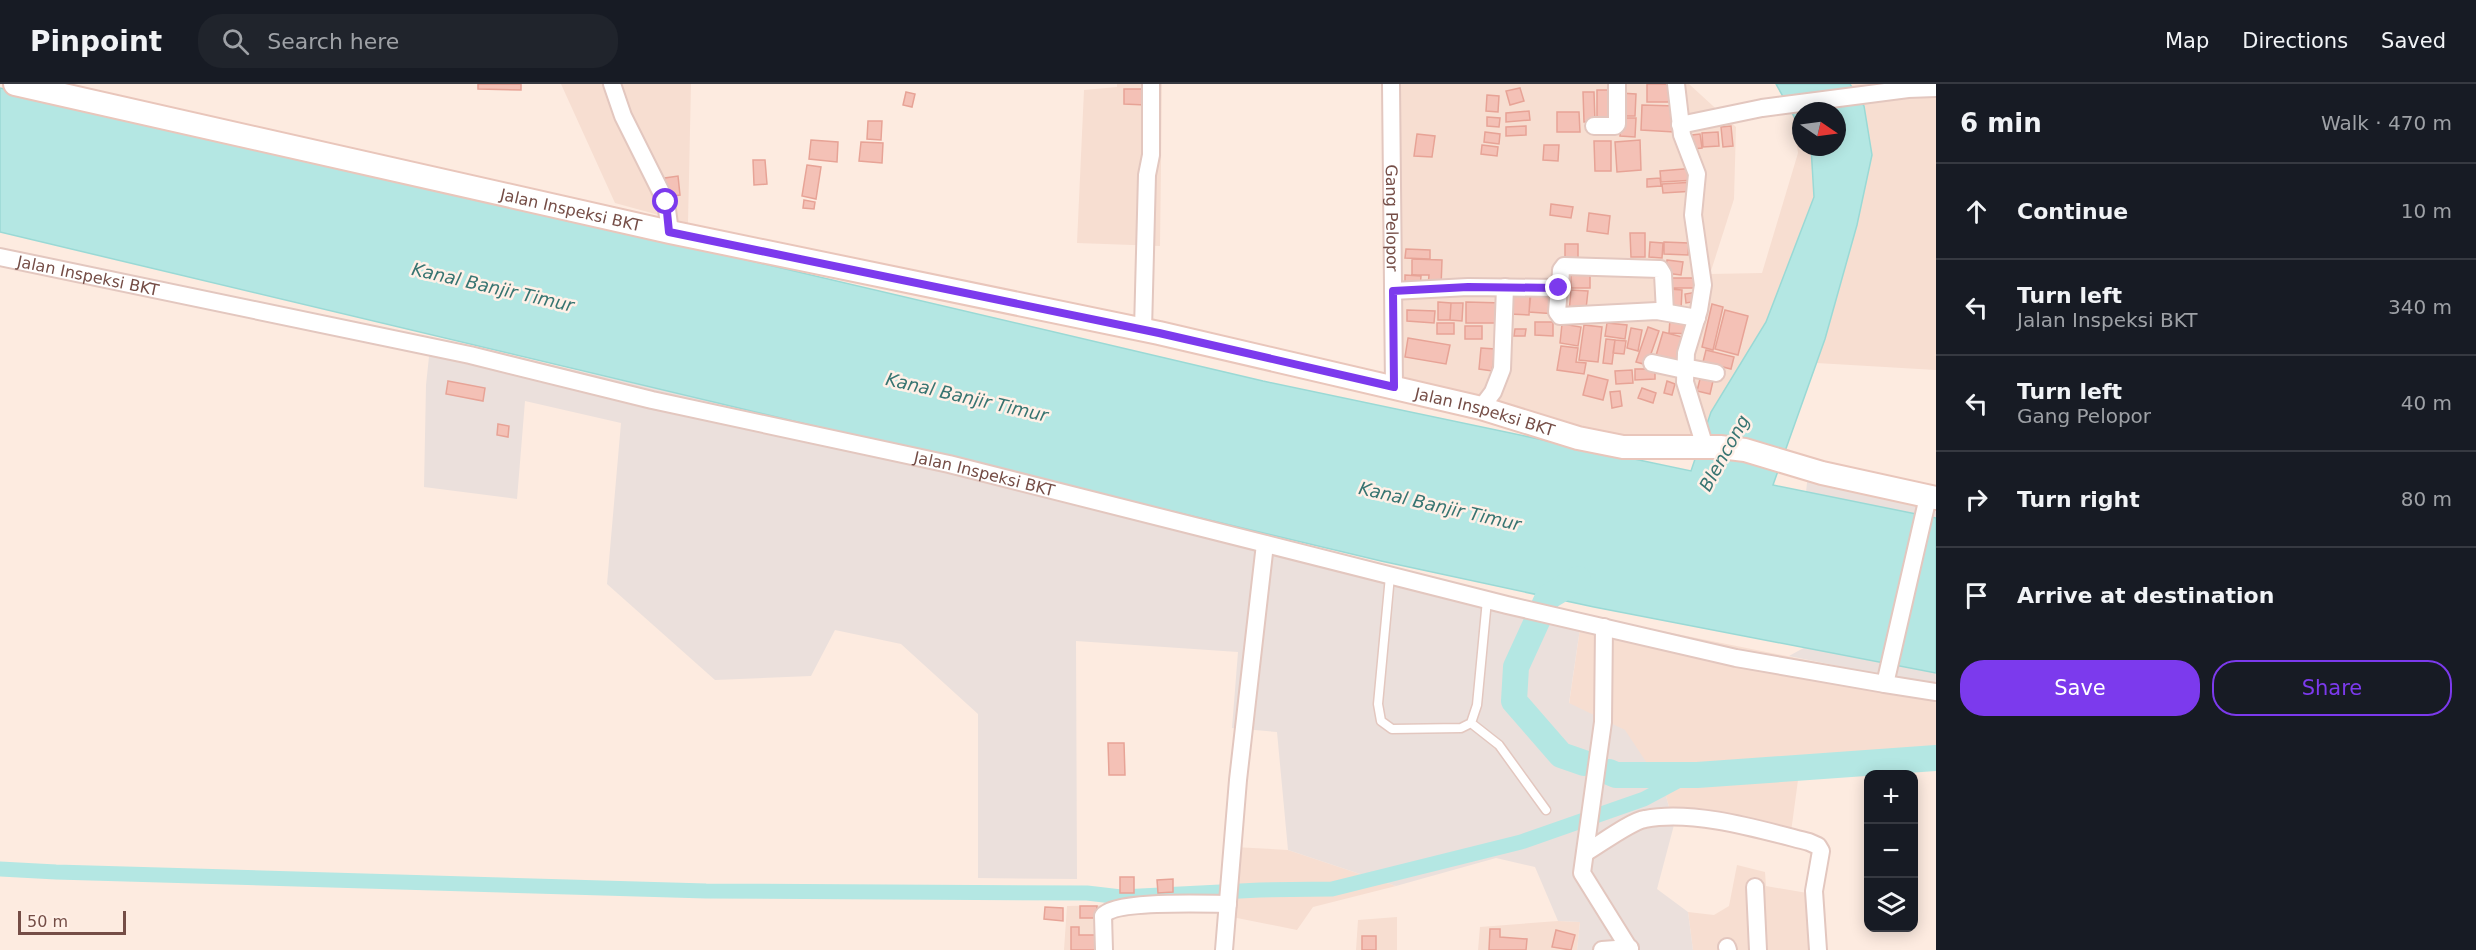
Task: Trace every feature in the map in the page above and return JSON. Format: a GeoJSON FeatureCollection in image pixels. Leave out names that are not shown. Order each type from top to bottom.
{"type":"FeatureCollection","features":[{"type":"Feature","properties":{"kind":"street","name":"Jalan Inspeksi BKT"},"geometry":{"type":"LineString","coordinates":[[15,84],[669,232],[1143,330],[1481,408],[1578,438],[1623,447],[1705,447],[1745,450],[1930,503]]}},
{"type":"Feature","properties":{"kind":"street"},"geometry":{"type":"LineString","coordinates":[[612,84],[623,116],[666,202],[669,232]]}},
{"type":"Feature","properties":{"kind":"street"},"geometry":{"type":"LineString","coordinates":[[1143,330],[1147,175],[1151,155],[1151,84]]}},
{"type":"Feature","properties":{"kind":"street","name":"Gang Pelopor"},"geometry":{"type":"LineString","coordinates":[[1391,84],[1394,387]]}},
{"type":"Feature","properties":{"kind":"street"},"geometry":{"type":"LineString","coordinates":[[1594,126],[1615,126],[1617,124],[1617,84]]}},
{"type":"Feature","properties":{"kind":"street"},"geometry":{"type":"LineString","coordinates":[[1676,84],[1680,125],[1697,174],[1694,215],[1703,285],[1697,318],[1686,353],[1685,382],[1705,447]]}},
{"type":"Feature","properties":{"kind":"street"},"geometry":{"type":"LineString","coordinates":[[1680,125],[1784,105],[1908,89],[1936,88]]}},
{"type":"Feature","properties":{"kind":"street","name":"Jalan Inspeksi BKT"},"geometry":{"type":"LineString","coordinates":[[0,257],[470,356],[652,400],[949,464],[1507,605],[1736,658],[1886,678],[1936,692]]}},
{"type":"Feature","properties":{"kind":"street"},"geometry":{"type":"LineString","coordinates":[[1665,312],[1663,274],[1660,269],[1564,266],[1561,270],[1557,312],[1560,316],[1665,312],[1697,318]]}},
{"type":"Feature","properties":{"kind":"street"},"geometry":{"type":"LineString","coordinates":[[1393,291],[1468,287],[1559,288]]}},
{"type":"Feature","properties":{"kind":"street"},"geometry":{"type":"LineString","coordinates":[[1481,408],[1493,392],[1502,369],[1504,287]]}},
{"type":"Feature","properties":{"kind":"street"},"geometry":{"type":"LineString","coordinates":[[1652,363],[1716,373]]}},
{"type":"Feature","properties":{"kind":"street"},"geometry":{"type":"LineString","coordinates":[[1886,678],[1930,503]]}},
{"type":"Feature","properties":{"kind":"street"},"geometry":{"type":"LineString","coordinates":[[1224,950],[1238,780],[1265,544]]}},
{"type":"Feature","properties":{"kind":"street"},"geometry":{"type":"LineString","coordinates":[[1597,625],[1603,722],[1582,873],[1630,949]]}},
{"type":"Feature","properties":{"kind":"street"},"geometry":{"type":"LineString","coordinates":[[1585,853],[1643,819],[1680,816],[1753,827],[1809,842],[1818,846],[1821,852],[1814,891],[1818,950]]}},
{"type":"Feature","properties":{"kind":"street"},"geometry":{"type":"LineString","coordinates":[[1755,887],[1758,950]]}},
{"type":"Feature","properties":{"kind":"street"},"geometry":{"type":"LineString","coordinates":[[1104,950],[1103,916],[1110,910],[1164,904],[1228,901]]}},
{"type":"Feature","properties":{"kind":"street"},"geometry":{"type":"LineString","coordinates":[[1602,950],[1630,949]]}},
{"type":"Feature","properties":{"kind":"lane"},"geometry":{"type":"LineString","coordinates":[[1390,576],[1378,704],[1381,721],[1392,729],[1461,728],[1471,723],[1477,705],[1487,600]]}},
{"type":"Feature","properties":{"kind":"lane"},"geometry":{"type":"LineString","coordinates":[[1471,723],[1499,745],[1546,810]]}},
{"type":"Feature","properties":{"kind":"shaded area"},"geometry":{"type":"Polygon","coordinates":[[[561,84],[691,84],[688,223],[615,203],[561,84]]]}},
{"type":"Feature","properties":{"kind":"shaded area"},"geometry":{"type":"Polygon","coordinates":[[[1117,84],[1162,84],[1160,246],[1077,243],[1084,90],[1117,87],[1117,84]]]}},
{"type":"Feature","properties":{"kind":"shaded area"},"geometry":{"type":"Polygon","coordinates":[[[1395,84],[1689,84],[1736,127],[1734,199],[1710,274],[1762,273],[1797,156],[1846,156],[1846,102],[1792,102],[1792,111],[1777,84],[1936,84],[1936,370],[1764,360],[1704,436],[1637,444],[1394,379],[1395,84]]]}},
{"type":"Feature","properties":{"kind":"shaded area"},"geometry":{"type":"Polygon","coordinates":[[[431,338],[965,457],[1582,615],[1569,703],[1625,730],[1664,789],[1674,825],[1657,889],[1688,912],[1693,950],[1577,950],[1580,922],[1558,921],[1535,867],[1496,858],[1396,886],[1288,850],[1277,732],[1232,728],[1238,652],[1076,641],[1077,879],[978,878],[978,714],[901,644],[835,630],[811,676],[715,680],[607,584],[621,423],[525,401],[517,499],[424,487],[426,385],[431,338]]]}},
{"type":"Feature","properties":{"kind":"shaded area"},"geometry":{"type":"Polygon","coordinates":[[[1808,474],[1936,506],[1936,686],[1789,656],[1840,628],[1838,517],[1806,492],[1808,474]]]}},
{"type":"Feature","properties":{"kind":"shaded area"},"geometry":{"type":"Polygon","coordinates":[[[1582,615],[1936,686],[1936,756],[1875,752],[1788,758],[1710,774],[1712,786],[1798,780],[1789,847],[1726,830],[1674,825],[1664,789],[1569,704],[1582,615]]]}},
{"type":"Feature","properties":{"kind":"shaded area"},"geometry":{"type":"Polygon","coordinates":[[[1234,847],[1288,850],[1396,886],[1313,907],[1297,930],[1232,917],[1234,847]]]}},
{"type":"Feature","properties":{"kind":"shaded area"},"geometry":{"type":"Polygon","coordinates":[[[1737,865],[1765,872],[1766,886],[1813,894],[1818,950],[1693,950],[1688,912],[1714,915],[1729,906],[1737,865]]]}},
{"type":"Feature","properties":{"kind":"shaded area"},"geometry":{"type":"Polygon","coordinates":[[[1114,905],[1112,950],[1064,950],[1067,906],[1114,905]]]}},
{"type":"Feature","properties":{"kind":"shaded area"},"geometry":{"type":"Polygon","coordinates":[[[1397,917],[1397,950],[1356,950],[1358,920],[1397,917]]]}},
{"type":"Feature","properties":{"kind":"shaded area"},"geometry":{"type":"Polygon","coordinates":[[[1558,921],[1580,922],[1577,950],[1478,950],[1480,927],[1558,921]]]}},
{"type":"Feature","properties":{"kind":"water","name":"Kanal Banjir Timur"},"geometry":{"type":"Polygon","coordinates":[[[1776,84],[1850,84],[1864,106],[1872,155],[1857,225],[1825,339],[1773,485],[1936,518],[1936,673],[1594,607],[1381,561],[0,232],[0,88],[278,150],[1263,381],[1691,471],[1711,412],[1766,322],[1814,197],[1812,156],[1846,156],[1846,102],[1792,102],[1792,113],[1776,84]]]}},
{"type":"Feature","properties":{"kind":"building"},"geometry":{"type":"Polygon","coordinates":[[[478,84],[521,84],[521,90],[478,89],[478,84]]]}},
{"type":"Feature","properties":{"kind":"building"},"geometry":{"type":"Polygon","coordinates":[[[1647,84],[1674,84],[1673,102],[1647,102],[1647,84]]]}},
{"type":"Feature","properties":{"kind":"building"},"geometry":{"type":"Polygon","coordinates":[[[1520,88],[1524,101],[1510,105],[1506,91],[1520,88]]]}},
{"type":"Feature","properties":{"kind":"building"},"geometry":{"type":"Polygon","coordinates":[[[1124,89],[1145,89],[1145,105],[1124,104],[1124,89]]]}},
{"type":"Feature","properties":{"kind":"building"},"geometry":{"type":"Polygon","coordinates":[[[1597,90],[1615,90],[1616,122],[1597,122],[1597,90]]]}},
{"type":"Feature","properties":{"kind":"building"},"geometry":{"type":"Polygon","coordinates":[[[906,92],[915,94],[912,107],[903,105],[906,92]]]}},
{"type":"Feature","properties":{"kind":"building"},"geometry":{"type":"Polygon","coordinates":[[[1583,92],[1594,92],[1595,122],[1584,122],[1583,92]]]}},
{"type":"Feature","properties":{"kind":"building"},"geometry":{"type":"Polygon","coordinates":[[[1620,93],[1636,94],[1635,116],[1620,116],[1620,93]]]}},
{"type":"Feature","properties":{"kind":"building"},"geometry":{"type":"Polygon","coordinates":[[[1487,95],[1499,96],[1498,112],[1486,111],[1487,95]]]}},
{"type":"Feature","properties":{"kind":"building"},"geometry":{"type":"Polygon","coordinates":[[[1642,105],[1675,106],[1674,132],[1641,130],[1642,105]]]}},
{"type":"Feature","properties":{"kind":"building"},"geometry":{"type":"Polygon","coordinates":[[[1529,111],[1530,120],[1506,122],[1506,113],[1529,111]]]}},
{"type":"Feature","properties":{"kind":"building"},"geometry":{"type":"Polygon","coordinates":[[[1557,112],[1579,112],[1580,132],[1557,132],[1557,112]]]}},
{"type":"Feature","properties":{"kind":"building"},"geometry":{"type":"Polygon","coordinates":[[[1487,117],[1500,118],[1499,127],[1487,126],[1487,117]]]}},
{"type":"Feature","properties":{"kind":"building"},"geometry":{"type":"Polygon","coordinates":[[[1621,118],[1636,118],[1635,137],[1620,136],[1621,118]]]}},
{"type":"Feature","properties":{"kind":"building"},"geometry":{"type":"Polygon","coordinates":[[[868,121],[882,121],[881,140],[867,139],[868,121]]]}},
{"type":"Feature","properties":{"kind":"building"},"geometry":{"type":"Polygon","coordinates":[[[1526,126],[1526,135],[1506,136],[1506,127],[1526,126]]]}},
{"type":"Feature","properties":{"kind":"building"},"geometry":{"type":"Polygon","coordinates":[[[1731,126],[1733,146],[1723,147],[1721,127],[1731,126]]]}},
{"type":"Feature","properties":{"kind":"building"},"geometry":{"type":"Polygon","coordinates":[[[1485,132],[1500,134],[1499,144],[1484,142],[1485,132]]]}},
{"type":"Feature","properties":{"kind":"building"},"geometry":{"type":"Polygon","coordinates":[[[1718,132],[1719,146],[1703,147],[1702,133],[1718,132]]]}},
{"type":"Feature","properties":{"kind":"building"},"geometry":{"type":"Polygon","coordinates":[[[1417,134],[1435,136],[1432,157],[1414,156],[1417,134]]]}},
{"type":"Feature","properties":{"kind":"building"},"geometry":{"type":"Polygon","coordinates":[[[1700,134],[1702,148],[1693,149],[1692,135],[1700,134]]]}},
{"type":"Feature","properties":{"kind":"building"},"geometry":{"type":"Polygon","coordinates":[[[811,140],[838,142],[837,162],[809,159],[811,140]]]}},
{"type":"Feature","properties":{"kind":"building"},"geometry":{"type":"Polygon","coordinates":[[[1640,140],[1641,170],[1617,172],[1615,142],[1640,140]]]}},
{"type":"Feature","properties":{"kind":"building"},"geometry":{"type":"Polygon","coordinates":[[[1594,141],[1611,141],[1611,171],[1595,171],[1594,141]]]}},
{"type":"Feature","properties":{"kind":"building"},"geometry":{"type":"Polygon","coordinates":[[[861,142],[883,143],[882,163],[859,161],[861,142]]]}},
{"type":"Feature","properties":{"kind":"building"},"geometry":{"type":"Polygon","coordinates":[[[1482,145],[1498,147],[1497,156],[1481,154],[1482,145]]]}},
{"type":"Feature","properties":{"kind":"building"},"geometry":{"type":"Polygon","coordinates":[[[1544,145],[1559,145],[1558,161],[1543,160],[1544,145]]]}},
{"type":"Feature","properties":{"kind":"building"},"geometry":{"type":"Polygon","coordinates":[[[753,160],[765,160],[767,184],[754,185],[753,160]]]}},
{"type":"Feature","properties":{"kind":"building"},"geometry":{"type":"Polygon","coordinates":[[[807,165],[821,167],[816,199],[802,196],[807,165]]]}},
{"type":"Feature","properties":{"kind":"building"},"geometry":{"type":"Polygon","coordinates":[[[1695,168],[1696,180],[1661,182],[1660,171],[1695,168]]]}},
{"type":"Feature","properties":{"kind":"building"},"geometry":{"type":"Polygon","coordinates":[[[678,176],[680,195],[667,197],[665,178],[678,176]]]}},
{"type":"Feature","properties":{"kind":"building"},"geometry":{"type":"Polygon","coordinates":[[[1660,178],[1661,186],[1647,187],[1647,179],[1660,178]]]}},
{"type":"Feature","properties":{"kind":"building"},"geometry":{"type":"Polygon","coordinates":[[[1695,182],[1695,191],[1663,193],[1662,184],[1695,182]]]}},
{"type":"Feature","properties":{"kind":"building"},"geometry":{"type":"Polygon","coordinates":[[[804,200],[815,202],[814,209],[803,208],[804,200]]]}},
{"type":"Feature","properties":{"kind":"building"},"geometry":{"type":"Polygon","coordinates":[[[1551,204],[1573,207],[1571,218],[1550,215],[1551,204]]]}},
{"type":"Feature","properties":{"kind":"building"},"geometry":{"type":"Polygon","coordinates":[[[1589,213],[1610,216],[1608,234],[1587,231],[1589,213]]]}},
{"type":"Feature","properties":{"kind":"building"},"geometry":{"type":"Polygon","coordinates":[[[1630,233],[1645,233],[1645,257],[1631,257],[1630,233]]]}},
{"type":"Feature","properties":{"kind":"building"},"geometry":{"type":"Polygon","coordinates":[[[1650,242],[1663,243],[1662,258],[1649,257],[1650,242]]]}},
{"type":"Feature","properties":{"kind":"building"},"geometry":{"type":"Polygon","coordinates":[[[1664,242],[1689,243],[1688,255],[1664,254],[1664,242]]]}},
{"type":"Feature","properties":{"kind":"building"},"geometry":{"type":"Polygon","coordinates":[[[1565,244],[1578,244],[1578,265],[1565,265],[1565,244]]]}},
{"type":"Feature","properties":{"kind":"building"},"geometry":{"type":"Polygon","coordinates":[[[1406,249],[1430,250],[1430,259],[1405,258],[1406,249]]]}},
{"type":"Feature","properties":{"kind":"building"},"geometry":{"type":"Polygon","coordinates":[[[1412,259],[1442,260],[1441,287],[1428,286],[1429,275],[1412,275],[1412,259]]]}},
{"type":"Feature","properties":{"kind":"building"},"geometry":{"type":"Polygon","coordinates":[[[1667,260],[1683,262],[1681,275],[1665,273],[1667,260]]]}},
{"type":"Feature","properties":{"kind":"building"},"geometry":{"type":"Polygon","coordinates":[[[1571,270],[1590,270],[1590,288],[1571,288],[1571,270]]]}},
{"type":"Feature","properties":{"kind":"building"},"geometry":{"type":"Polygon","coordinates":[[[1405,275],[1421,276],[1420,288],[1405,287],[1405,275]]]}},
{"type":"Feature","properties":{"kind":"building"},"geometry":{"type":"Polygon","coordinates":[[[1668,278],[1697,278],[1697,288],[1668,288],[1668,278]]]}},
{"type":"Feature","properties":{"kind":"building"},"geometry":{"type":"Polygon","coordinates":[[[1669,289],[1682,290],[1681,310],[1668,310],[1669,289]]]}},
{"type":"Feature","properties":{"kind":"building"},"geometry":{"type":"Polygon","coordinates":[[[1571,290],[1588,291],[1586,309],[1569,313],[1571,290]]]}},
{"type":"Feature","properties":{"kind":"building"},"geometry":{"type":"Polygon","coordinates":[[[1510,292],[1530,294],[1529,315],[1509,314],[1510,292]]]}},
{"type":"Feature","properties":{"kind":"building"},"geometry":{"type":"Polygon","coordinates":[[[1697,292],[1698,301],[1686,303],[1685,294],[1697,292]]]}},
{"type":"Feature","properties":{"kind":"building"},"geometry":{"type":"Polygon","coordinates":[[[1531,293],[1557,295],[1556,314],[1529,312],[1531,293]]]}},
{"type":"Feature","properties":{"kind":"building"},"geometry":{"type":"Polygon","coordinates":[[[1438,302],[1451,303],[1450,320],[1438,320],[1438,302]]]}},
{"type":"Feature","properties":{"kind":"building"},"geometry":{"type":"Polygon","coordinates":[[[1466,302],[1503,303],[1502,323],[1466,323],[1466,302]]]}},
{"type":"Feature","properties":{"kind":"building"},"geometry":{"type":"Polygon","coordinates":[[[1451,303],[1463,303],[1462,321],[1450,320],[1451,303]]]}},
{"type":"Feature","properties":{"kind":"building"},"geometry":{"type":"Polygon","coordinates":[[[1712,304],[1723,307],[1713,350],[1702,347],[1712,304]]]}},
{"type":"Feature","properties":{"kind":"building"},"geometry":{"type":"Polygon","coordinates":[[[1407,310],[1435,311],[1434,323],[1407,321],[1407,310]]]}},
{"type":"Feature","properties":{"kind":"building"},"geometry":{"type":"Polygon","coordinates":[[[1725,310],[1748,316],[1738,355],[1715,349],[1725,310]]]}},
{"type":"Feature","properties":{"kind":"building"},"geometry":{"type":"Polygon","coordinates":[[[1670,319],[1692,320],[1691,334],[1669,333],[1670,319]]]}},
{"type":"Feature","properties":{"kind":"building"},"geometry":{"type":"Polygon","coordinates":[[[1535,322],[1553,322],[1553,336],[1535,335],[1535,322]]]}},
{"type":"Feature","properties":{"kind":"building"},"geometry":{"type":"Polygon","coordinates":[[[1437,323],[1454,323],[1454,334],[1437,334],[1437,323]]]}},
{"type":"Feature","properties":{"kind":"building"},"geometry":{"type":"Polygon","coordinates":[[[1607,323],[1627,325],[1625,339],[1605,336],[1607,323]]]}},
{"type":"Feature","properties":{"kind":"building"},"geometry":{"type":"Polygon","coordinates":[[[1562,324],[1581,327],[1578,346],[1560,343],[1562,324]]]}},
{"type":"Feature","properties":{"kind":"building"},"geometry":{"type":"Polygon","coordinates":[[[1584,325],[1602,327],[1598,362],[1579,360],[1584,325]]]}},
{"type":"Feature","properties":{"kind":"building"},"geometry":{"type":"Polygon","coordinates":[[[1465,326],[1482,326],[1482,339],[1465,339],[1465,326]]]}},
{"type":"Feature","properties":{"kind":"building"},"geometry":{"type":"Polygon","coordinates":[[[1648,327],[1659,331],[1647,365],[1636,362],[1648,327]]]}},
{"type":"Feature","properties":{"kind":"building"},"geometry":{"type":"Polygon","coordinates":[[[1631,328],[1642,330],[1638,351],[1627,348],[1631,328]]]}},
{"type":"Feature","properties":{"kind":"building"},"geometry":{"type":"Polygon","coordinates":[[[1515,329],[1526,329],[1525,336],[1514,336],[1515,329]]]}},
{"type":"Feature","properties":{"kind":"building"},"geometry":{"type":"Polygon","coordinates":[[[1663,332],[1686,338],[1679,365],[1655,359],[1663,332]]]}},
{"type":"Feature","properties":{"kind":"building"},"geometry":{"type":"Polygon","coordinates":[[[1408,338],[1450,345],[1446,364],[1405,357],[1408,338]]]}},
{"type":"Feature","properties":{"kind":"building"},"geometry":{"type":"Polygon","coordinates":[[[1606,339],[1615,340],[1612,364],[1603,363],[1606,339]]]}},
{"type":"Feature","properties":{"kind":"building"},"geometry":{"type":"Polygon","coordinates":[[[1615,340],[1626,341],[1624,354],[1613,353],[1615,340]]]}},
{"type":"Feature","properties":{"kind":"building"},"geometry":{"type":"Polygon","coordinates":[[[1561,346],[1578,348],[1576,362],[1586,363],[1584,374],[1557,370],[1561,346]]]}},
{"type":"Feature","properties":{"kind":"building"},"geometry":{"type":"Polygon","coordinates":[[[1481,348],[1495,349],[1492,371],[1479,369],[1481,348]]]}},
{"type":"Feature","properties":{"kind":"building"},"geometry":{"type":"Polygon","coordinates":[[[1706,350],[1734,357],[1731,369],[1703,362],[1706,350]]]}},
{"type":"Feature","properties":{"kind":"building"},"geometry":{"type":"Polygon","coordinates":[[[1635,369],[1655,369],[1655,379],[1635,380],[1635,369]]]}},
{"type":"Feature","properties":{"kind":"building"},"geometry":{"type":"Polygon","coordinates":[[[1632,370],[1633,383],[1616,384],[1615,371],[1632,370]]]}},
{"type":"Feature","properties":{"kind":"building"},"geometry":{"type":"Polygon","coordinates":[[[1588,375],[1608,380],[1603,400],[1583,395],[1588,375]]]}},
{"type":"Feature","properties":{"kind":"building"},"geometry":{"type":"Polygon","coordinates":[[[1700,379],[1713,381],[1710,394],[1697,391],[1700,379]]]}},
{"type":"Feature","properties":{"kind":"building"},"geometry":{"type":"Polygon","coordinates":[[[448,381],[485,388],[483,401],[446,394],[448,381]]]}},
{"type":"Feature","properties":{"kind":"building"},"geometry":{"type":"Polygon","coordinates":[[[1667,381],[1675,384],[1672,395],[1664,393],[1667,381]]]}},
{"type":"Feature","properties":{"kind":"building"},"geometry":{"type":"Polygon","coordinates":[[[1642,388],[1656,393],[1653,403],[1638,398],[1642,388]]]}},
{"type":"Feature","properties":{"kind":"building"},"geometry":{"type":"Polygon","coordinates":[[[1620,391],[1622,406],[1612,408],[1610,392],[1620,391]]]}},
{"type":"Feature","properties":{"kind":"building"},"geometry":{"type":"Polygon","coordinates":[[[498,424],[509,426],[508,437],[497,435],[498,424]]]}},
{"type":"Feature","properties":{"kind":"building"},"geometry":{"type":"Polygon","coordinates":[[[1108,743],[1124,743],[1125,775],[1109,775],[1108,743]]]}},
{"type":"Feature","properties":{"kind":"building"},"geometry":{"type":"Polygon","coordinates":[[[1120,877],[1134,877],[1134,893],[1120,893],[1120,877]]]}},
{"type":"Feature","properties":{"kind":"building"},"geometry":{"type":"Polygon","coordinates":[[[1173,879],[1173,892],[1158,893],[1157,880],[1173,879]]]}},
{"type":"Feature","properties":{"kind":"building"},"geometry":{"type":"Polygon","coordinates":[[[1080,906],[1097,906],[1097,918],[1080,918],[1080,906]]]}},
{"type":"Feature","properties":{"kind":"building"},"geometry":{"type":"Polygon","coordinates":[[[1045,907],[1063,908],[1063,921],[1044,919],[1045,907]]]}},
{"type":"Feature","properties":{"kind":"building"},"geometry":{"type":"Polygon","coordinates":[[[1071,927],[1079,927],[1079,935],[1100,935],[1100,950],[1071,950],[1071,927]]]}},
{"type":"Feature","properties":{"kind":"building"},"geometry":{"type":"Polygon","coordinates":[[[1490,929],[1500,929],[1500,937],[1527,939],[1526,950],[1489,950],[1490,929]]]}},
{"type":"Feature","properties":{"kind":"building"},"geometry":{"type":"Polygon","coordinates":[[[1556,930],[1575,935],[1571,950],[1552,947],[1556,930]]]}},
{"type":"Feature","properties":{"kind":"building"},"geometry":{"type":"Polygon","coordinates":[[[1362,936],[1376,936],[1376,950],[1362,950],[1362,936]]]}},
{"type":"Feature","properties":{"kind":"waterway","name":"Blencong"},"geometry":{"type":"LineString","coordinates":[[1578,579],[1548,597],[1516,667],[1514,701],[1561,755],[1584,763]]}},
{"type":"Feature","properties":{"kind":"waterway","name":"Blencong"},"geometry":{"type":"LineString","coordinates":[[1609,772],[1616,775],[1697,775],[1936,758]]}},
{"type":"Feature","properties":{"kind":"waterway"},"geometry":{"type":"LineString","coordinates":[[0,869],[706,891],[1087,893],[1121,897],[1332,889],[1521,842],[1644,799],[1689,775]]}},
{"type":"Feature","properties":{"kind":"route"},"geometry":{"type":"LineString","coordinates":[[666,202],[669,232],[1159,333],[1394,387],[1393,291],[1468,287],[1559,288]]}}]}
